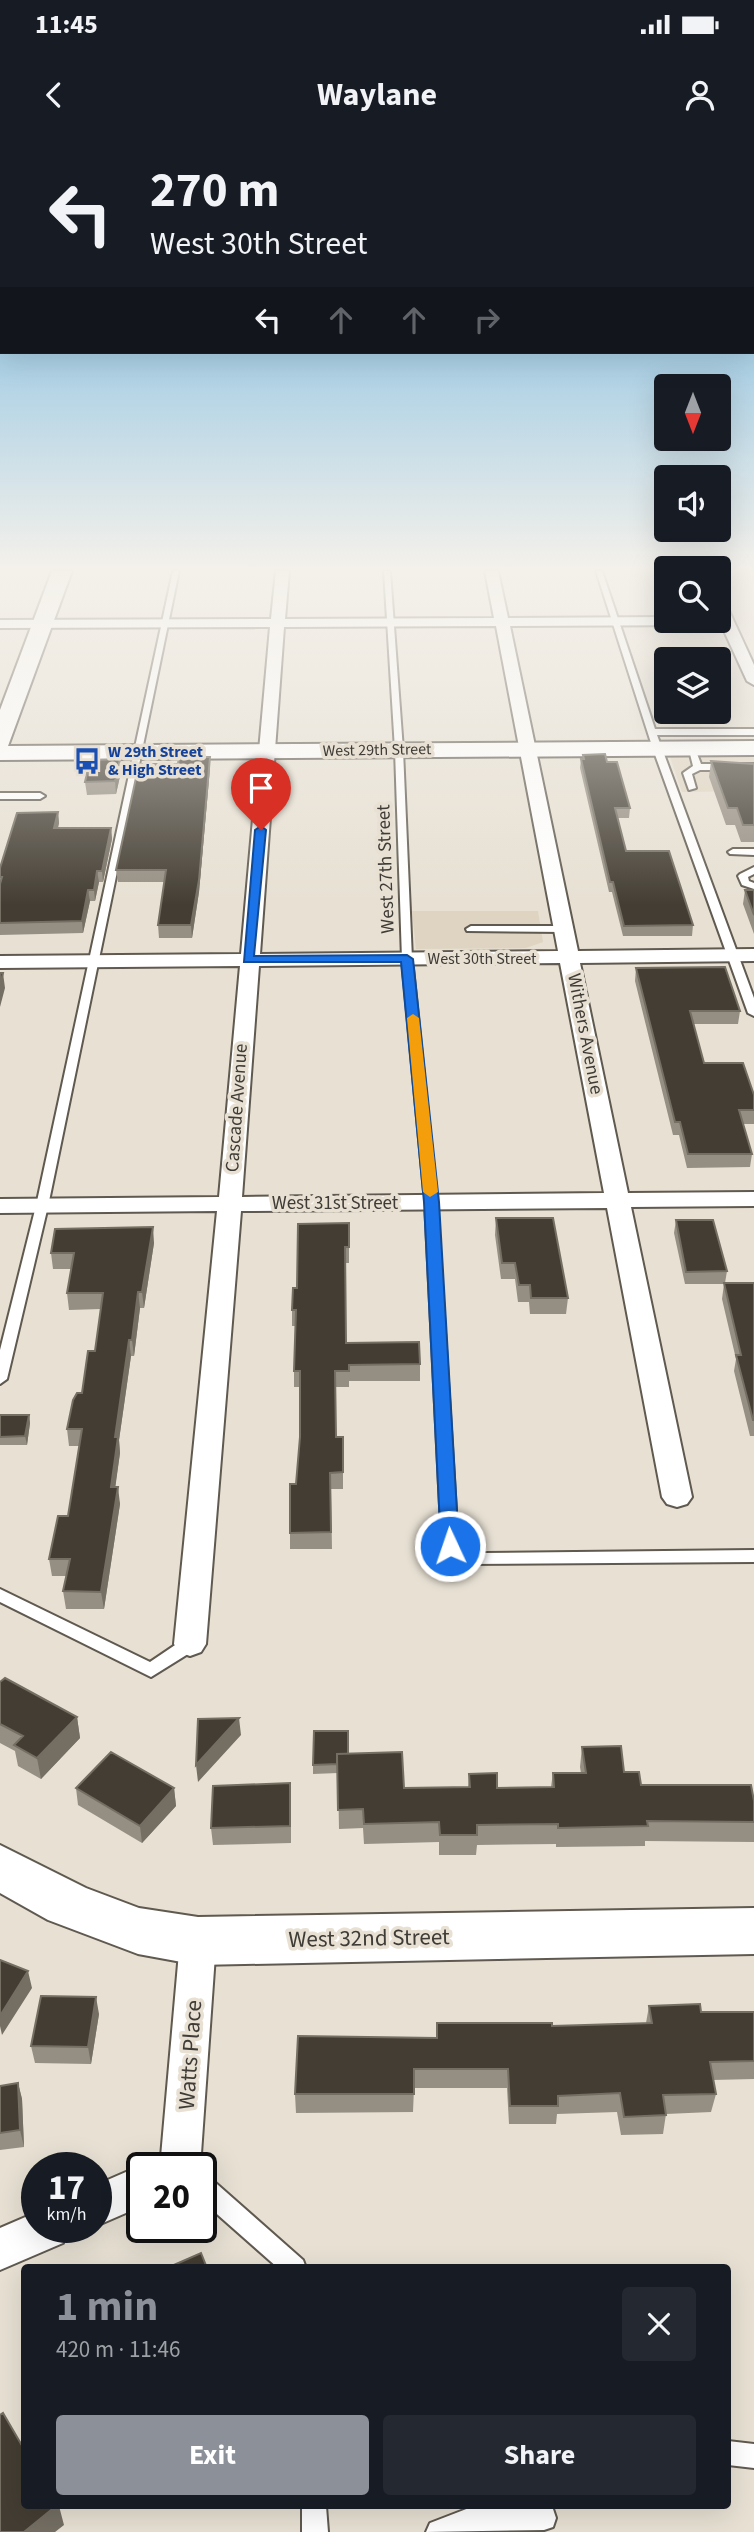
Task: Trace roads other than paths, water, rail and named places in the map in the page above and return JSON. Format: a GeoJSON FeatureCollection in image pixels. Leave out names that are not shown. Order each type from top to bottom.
{"type":"FeatureCollection","features":[{"type":"Feature","properties":{"kind":"street"},"geometry":{"type":"LineString","coordinates":[[0,741],[21,683]]}},
{"type":"Feature","properties":{"kind":"street","name":"Cascade Avenue"},"geometry":{"type":"LineString","coordinates":[[190,1644],[230,1203],[272,683]]}},
{"type":"Feature","properties":{"kind":"street","name":"Withers Avenue"},"geometry":{"type":"LineString","coordinates":[[514,683],[677,1497]]}},
{"type":"Feature","properties":{"kind":"street","name":"West 29th Street"},"geometry":{"type":"LineString","coordinates":[[0,752],[529,750],[654,740],[695,758],[754,748]]}},
{"type":"Feature","properties":{"kind":"street","name":"West 30th Street"},"geometry":{"type":"LineString","coordinates":[[0,962],[745,955]]}},
{"type":"Feature","properties":{"kind":"street","name":"West 31st Street"},"geometry":{"type":"LineString","coordinates":[[0,1206],[754,1199]]}},
{"type":"Feature","properties":{"kind":"street","name":"West 32nd Street"},"geometry":{"type":"LineString","coordinates":[[0,1867],[67,1904],[138,1931],[198,1941],[754,1931]]}},
{"type":"Feature","properties":{"kind":"street","name":"Watts Place"},"geometry":{"type":"LineString","coordinates":[[182,2152],[198,1941]]}},
{"type":"Feature","properties":{"kind":"street"},"geometry":{"type":"LineString","coordinates":[[0,2249],[21,2240]]}},
{"type":"Feature","properties":{"kind":"lane"},"geometry":{"type":"LineString","coordinates":[[0,1379],[41,1206],[151,683]]}},
{"type":"Feature","properties":{"kind":"lane","name":"West 27th Street"},"geometry":{"type":"LineString","coordinates":[[394,683],[407,959],[431,1202],[450,1546],[462,1558],[485,1559],[754,1556]]}},
{"type":"Feature","properties":{"kind":"lane"},"geometry":{"type":"LineString","coordinates":[[636,683],[654,740],[745,955],[754,1013]]}},
{"type":"Feature","properties":{"kind":"lane"},"geometry":{"type":"LineString","coordinates":[[654,740],[754,732]]}},
{"type":"Feature","properties":{"kind":"lane"},"geometry":{"type":"LineString","coordinates":[[692,788],[687,773],[695,758],[754,767]]}},
{"type":"Feature","properties":{"kind":"lane"},"geometry":{"type":"LineString","coordinates":[[0,796],[40,796]]}},
{"type":"Feature","properties":{"kind":"lane"},"geometry":{"type":"LineString","coordinates":[[733,852],[754,852]]}},
{"type":"Feature","properties":{"kind":"lane"},"geometry":{"type":"LineString","coordinates":[[754,870],[743,876],[745,883],[754,886]]}},
{"type":"Feature","properties":{"kind":"lane"},"geometry":{"type":"LineString","coordinates":[[471,929],[564,929]]}},
{"type":"Feature","properties":{"kind":"lane"},"geometry":{"type":"LineString","coordinates":[[0,1595],[151,1670],[190,1644]]}},
{"type":"Feature","properties":{"kind":"lane"},"geometry":{"type":"LineString","coordinates":[[217,2199],[290,2264]]}},
{"type":"Feature","properties":{"kind":"lane"},"geometry":{"type":"LineString","coordinates":[[731,2453],[754,2456]]}},
{"type":"Feature","properties":{"kind":"lane"},"geometry":{"type":"LineString","coordinates":[[314,2509],[315,2532]]}},
{"type":"Feature","properties":{"kind":"lane"},"geometry":{"type":"LineString","coordinates":[[439,2532],[469,2520],[544,2518]]}},
{"type":"Feature","properties":{"kind":"place","name":"W 29th Street & High Street"},"geometry":{"type":"Point","coordinates":[87,761]}}]}
